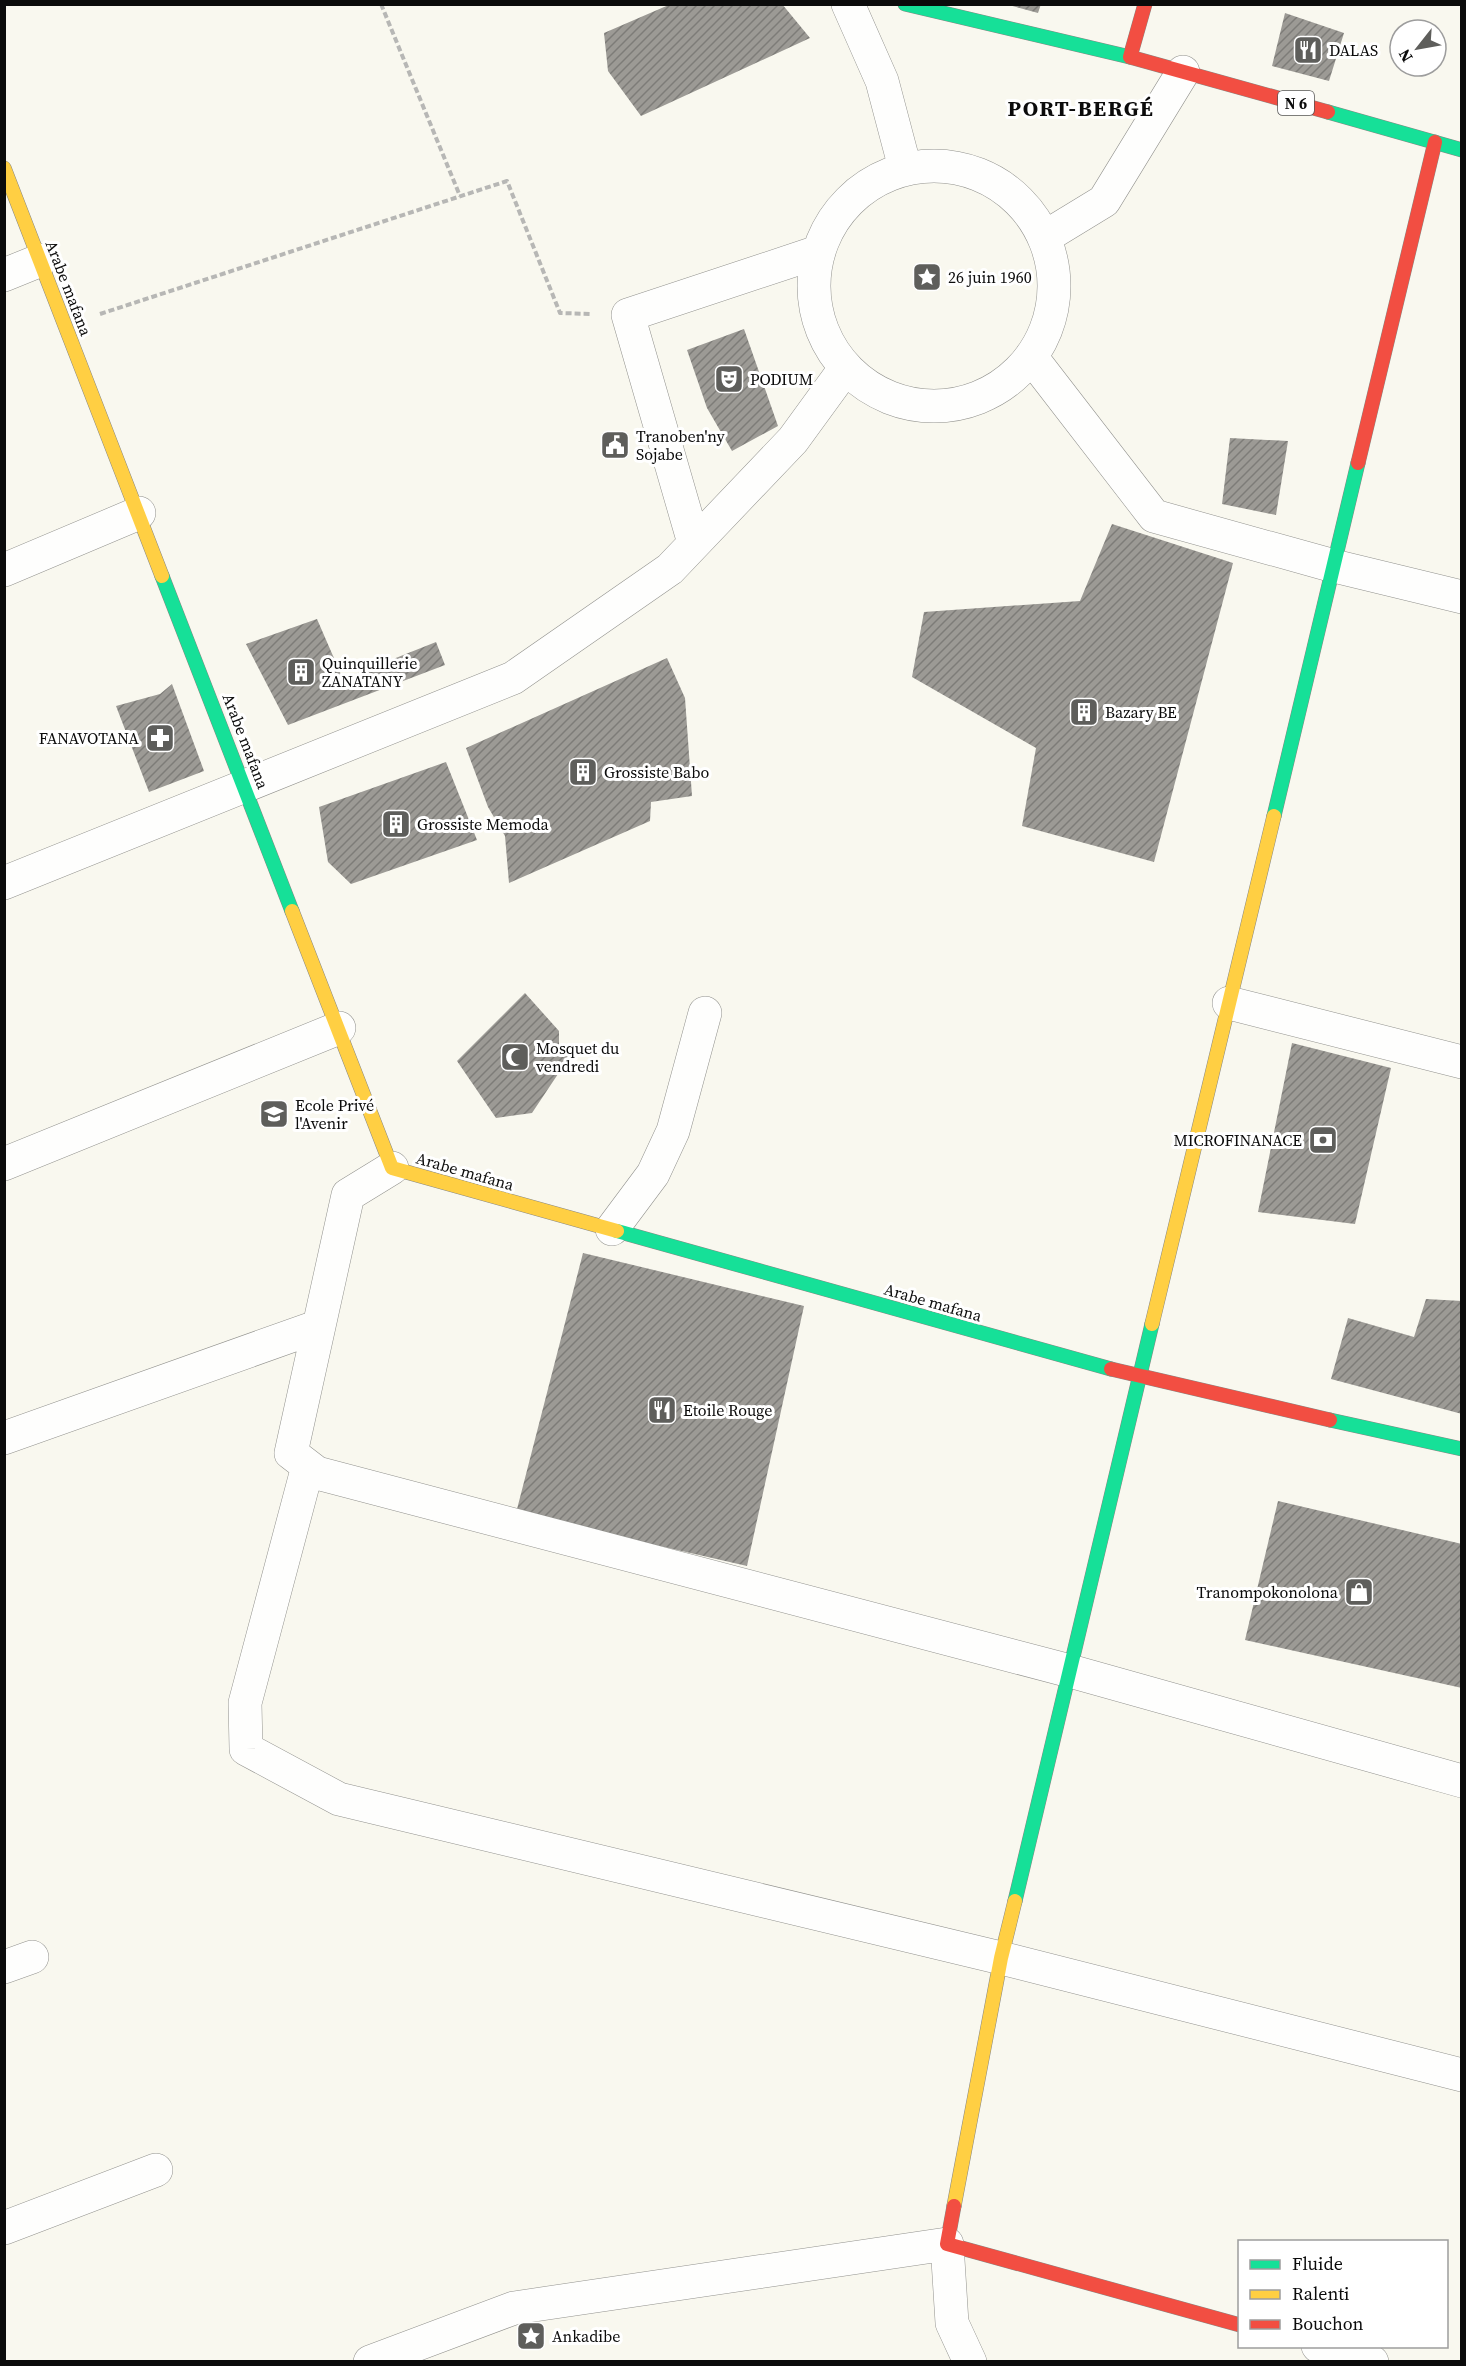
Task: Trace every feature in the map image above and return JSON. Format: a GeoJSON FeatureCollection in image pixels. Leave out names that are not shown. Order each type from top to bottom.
{"type":"FeatureCollection","features":[{"type":"Feature","properties":{"kind":"street"},"geometry":{"type":"LineString","coordinates":[[848,4],[882,81],[905,168]]}},
{"type":"Feature","properties":{"kind":"street"},"geometry":{"type":"LineString","coordinates":[[905,4],[1130,57],[1145,4]]}},
{"type":"Feature","properties":{"kind":"street","name":"N 6"},"geometry":{"type":"LineString","coordinates":[[1130,57],[1461,150]]}},
{"type":"Feature","properties":{"kind":"street"},"geometry":{"type":"LineString","coordinates":[[1045,237],[1104,201],[1183,72]]}},
{"type":"Feature","properties":{"kind":"street"},"geometry":{"type":"LineString","coordinates":[[970,2361],[952,2323],[947,2244],[1001,1958],[1435,142]]}},
{"type":"Feature","properties":{"kind":"street"},"geometry":{"type":"LineString","coordinates":[[947,166],[988,178],[1021,203],[1045,237],[1055,278],[1050,320],[1032,358],[990,394],[950,407],[907,405],[869,389],[854,375],[844,370],[819,322],[813,293],[818,252],[836,214],[867,185],[905,168],[947,166]]}},
{"type":"Feature","properties":{"kind":"street","name":"Arabe mafana"},"geometry":{"type":"LineString","coordinates":[[4,168],[246,786],[392,1167],[1140,1377],[1461,1449]]}},
{"type":"Feature","properties":{"kind":"street"},"geometry":{"type":"LineString","coordinates":[[694,543],[628,315],[818,252]]}},
{"type":"Feature","properties":{"kind":"street"},"geometry":{"type":"LineString","coordinates":[[4,274],[41,260]]}},
{"type":"Feature","properties":{"kind":"street"},"geometry":{"type":"LineString","coordinates":[[1032,358],[1154,516],[1334,566],[1461,597]]}},
{"type":"Feature","properties":{"kind":"street"},"geometry":{"type":"LineString","coordinates":[[4,883],[513,678],[670,569],[793,440],[844,370]]}},
{"type":"Feature","properties":{"kind":"street"},"geometry":{"type":"LineString","coordinates":[[4,570],[139,513]]}},
{"type":"Feature","properties":{"kind":"street"},"geometry":{"type":"LineString","coordinates":[[1229,1003],[1461,1062]]}},
{"type":"Feature","properties":{"kind":"street"},"geometry":{"type":"LineString","coordinates":[[612,1229],[653,1174],[673,1131],[705,1013]]}},
{"type":"Feature","properties":{"kind":"street"},"geometry":{"type":"LineString","coordinates":[[4,1164],[339,1028]]}},
{"type":"Feature","properties":{"kind":"street"},"geometry":{"type":"LineString","coordinates":[[392,1167],[348,1195],[291,1453],[317,1473],[1070,1671],[1461,1781]]}},
{"type":"Feature","properties":{"kind":"street"},"geometry":{"type":"LineString","coordinates":[[4,1438],[319,1326]]}},
{"type":"Feature","properties":{"kind":"street"},"geometry":{"type":"LineString","coordinates":[[308,1466],[245,1703],[246,1749],[339,1799],[1001,1958],[1461,2075]]}},
{"type":"Feature","properties":{"kind":"street"},"geometry":{"type":"LineString","coordinates":[[4,2228],[156,2170]]}},
{"type":"Feature","properties":{"kind":"street"},"geometry":{"type":"LineString","coordinates":[[370,2361],[514,2308],[947,2244],[1238,2325]]}},
{"type":"Feature","properties":{"kind":"street"},"geometry":{"type":"LineString","coordinates":[[1325,2348],[1372,2361]]}},
{"type":"Feature","properties":{"kind":"path"},"geometry":{"type":"LineString","coordinates":[[381,4],[459,196]]}},
{"type":"Feature","properties":{"kind":"path"},"geometry":{"type":"LineString","coordinates":[[66,325],[507,181],[560,313],[628,315]]}},
{"type":"Feature","properties":{"kind":"building"},"geometry":{"type":"Polygon","coordinates":[[[671,4],[782,4],[810,38],[641,116],[608,71],[604,33],[671,4]]]}},
{"type":"Feature","properties":{"kind":"building"},"geometry":{"type":"Polygon","coordinates":[[[1005,4],[1041,4],[1038,13],[1005,4]]]}},
{"type":"Feature","properties":{"kind":"building","name":"DALAS"},"geometry":{"type":"Polygon","coordinates":[[[1285,13],[1344,33],[1329,81],[1272,66],[1285,13]]]}},
{"type":"Feature","properties":{"kind":"building","name":"PODIUM"},"geometry":{"type":"Polygon","coordinates":[[[744,329],[778,426],[732,451],[707,408],[687,350],[744,329]]]}},
{"type":"Feature","properties":{"kind":"building"},"geometry":{"type":"Polygon","coordinates":[[[1230,438],[1288,441],[1276,515],[1222,504],[1230,438]]]}},
{"type":"Feature","properties":{"kind":"building","name":"Bazary BE"},"geometry":{"type":"Polygon","coordinates":[[[1112,524],[1233,563],[1154,862],[1022,826],[1036,748],[912,677],[924,612],[1080,601],[1112,524]]]}},
{"type":"Feature","properties":{"kind":"building","name":"Quinquillerie ZANATANY"},"geometry":{"type":"Polygon","coordinates":[[[317,619],[343,679],[436,642],[445,665],[288,725],[246,644],[317,619]]]}},
{"type":"Feature","properties":{"kind":"building","name":"Grossiste Babo"},"geometry":{"type":"Polygon","coordinates":[[[667,658],[685,698],[692,796],[651,802],[650,821],[509,883],[505,836],[488,807],[466,748],[667,658]]]}},
{"type":"Feature","properties":{"kind":"building","name":"FANAVOTANA"},"geometry":{"type":"Polygon","coordinates":[[[172,684],[204,771],[149,792],[116,706],[160,694],[172,684]]]}},
{"type":"Feature","properties":{"kind":"building","name":"Grossiste Memoda"},"geometry":{"type":"Polygon","coordinates":[[[446,762],[477,840],[351,884],[328,862],[319,807],[446,762]]]}},
{"type":"Feature","properties":{"kind":"building","name":"Mosquet du vendredi"},"geometry":{"type":"Polygon","coordinates":[[[525,993],[559,1031],[559,1045],[572,1053],[532,1113],[496,1118],[457,1061],[525,993]]]}},
{"type":"Feature","properties":{"kind":"building","name":"MICROFINANACE"},"geometry":{"type":"Polygon","coordinates":[[[1292,1043],[1391,1068],[1355,1224],[1258,1212],[1292,1043]]]}},
{"type":"Feature","properties":{"kind":"building","name":"Etoile Rouge"},"geometry":{"type":"Polygon","coordinates":[[[583,1253],[804,1306],[747,1566],[516,1513],[583,1253]]]}},
{"type":"Feature","properties":{"kind":"building"},"geometry":{"type":"Polygon","coordinates":[[[1426,1299],[1462,1301],[1462,1414],[1331,1379],[1348,1318],[1414,1337],[1426,1299]]]}},
{"type":"Feature","properties":{"kind":"building","name":"Tranompokonolona"},"geometry":{"type":"Polygon","coordinates":[[[1278,1501],[1462,1544],[1462,1688],[1245,1640],[1278,1501]]]}},
{"type":"Feature","properties":{"kind":"traffic: fast"},"geometry":{"type":"LineString","coordinates":[[905,4],[1130,57]]}},
{"type":"Feature","properties":{"kind":"traffic: fast"},"geometry":{"type":"LineString","coordinates":[[1328,112],[1462,150]]}},
{"type":"Feature","properties":{"kind":"traffic: fast"},"geometry":{"type":"LineString","coordinates":[[1274,816],[1358,463]]}},
{"type":"Feature","properties":{"kind":"traffic: fast"},"geometry":{"type":"LineString","coordinates":[[162,576],[292,911]]}},
{"type":"Feature","properties":{"kind":"traffic: fast"},"geometry":{"type":"LineString","coordinates":[[617,1231],[1111,1369]]}},
{"type":"Feature","properties":{"kind":"traffic: fast"},"geometry":{"type":"LineString","coordinates":[[1015,1901],[1152,1324]]}},
{"type":"Feature","properties":{"kind":"traffic: fast"},"geometry":{"type":"LineString","coordinates":[[1330,1420],[1462,1449]]}},
{"type":"Feature","properties":{"kind":"traffic: slow"},"geometry":{"type":"LineString","coordinates":[[4,168],[162,576]]}},
{"type":"Feature","properties":{"kind":"traffic: slow"},"geometry":{"type":"LineString","coordinates":[[1152,1324],[1274,816]]}},
{"type":"Feature","properties":{"kind":"traffic: slow"},"geometry":{"type":"LineString","coordinates":[[292,911],[392,1168],[617,1231]]}},
{"type":"Feature","properties":{"kind":"traffic: slow"},"geometry":{"type":"LineString","coordinates":[[954,2206],[1001,1958],[1015,1901]]}},
{"type":"Feature","properties":{"kind":"traffic: jam"},"geometry":{"type":"LineString","coordinates":[[1145,4],[1130,57],[1328,112]]}},
{"type":"Feature","properties":{"kind":"traffic: jam"},"geometry":{"type":"LineString","coordinates":[[1358,463],[1435,142]]}},
{"type":"Feature","properties":{"kind":"traffic: jam"},"geometry":{"type":"LineString","coordinates":[[1111,1369],[1330,1420]]}},
{"type":"Feature","properties":{"kind":"traffic: jam"},"geometry":{"type":"LineString","coordinates":[[954,2206],[947,2244],[1238,2324]]}},
{"type":"Feature","properties":{"kind":"place","name":"DALAS"},"geometry":{"type":"Point","coordinates":[1308,50]}},
{"type":"Feature","properties":{"kind":"place","name":"26 juin 1960"},"geometry":{"type":"Point","coordinates":[927,277]}},
{"type":"Feature","properties":{"kind":"place","name":"PODIUM"},"geometry":{"type":"Point","coordinates":[729,379]}},
{"type":"Feature","properties":{"kind":"place","name":"Tranoben'ny Sojabe"},"geometry":{"type":"Point","coordinates":[615,445]}},
{"type":"Feature","properties":{"kind":"place","name":"Quinquillerie ZANATANY"},"geometry":{"type":"Point","coordinates":[301,672]}},
{"type":"Feature","properties":{"kind":"place","name":"Bazary BE"},"geometry":{"type":"Point","coordinates":[1084,712]}},
{"type":"Feature","properties":{"kind":"place","name":"FANAVOTANA"},"geometry":{"type":"Point","coordinates":[160,738]}},
{"type":"Feature","properties":{"kind":"place","name":"Grossiste Babo"},"geometry":{"type":"Point","coordinates":[583,772]}},
{"type":"Feature","properties":{"kind":"place","name":"Grossiste Memoda"},"geometry":{"type":"Point","coordinates":[396,824]}},
{"type":"Feature","properties":{"kind":"place","name":"Mosquet du vendredi"},"geometry":{"type":"Point","coordinates":[515,1057]}},
{"type":"Feature","properties":{"kind":"place","name":"Ecole Privé l'Avenir"},"geometry":{"type":"Point","coordinates":[274,1114]}},
{"type":"Feature","properties":{"kind":"place","name":"MICROFINANACE"},"geometry":{"type":"Point","coordinates":[1323,1140]}},
{"type":"Feature","properties":{"kind":"place","name":"Etoile Rouge"},"geometry":{"type":"Point","coordinates":[662,1410]}},
{"type":"Feature","properties":{"kind":"place","name":"Tranompokonolona"},"geometry":{"type":"Point","coordinates":[1359,1592]}},
{"type":"Feature","properties":{"kind":"place","name":"Ankadibe"},"geometry":{"type":"Point","coordinates":[531,2336]}},
{"type":"Feature","properties":{"kind":"district","name":"PORT-BERGÉ"},"geometry":{"type":"Point","coordinates":[1081,108]}}]}
